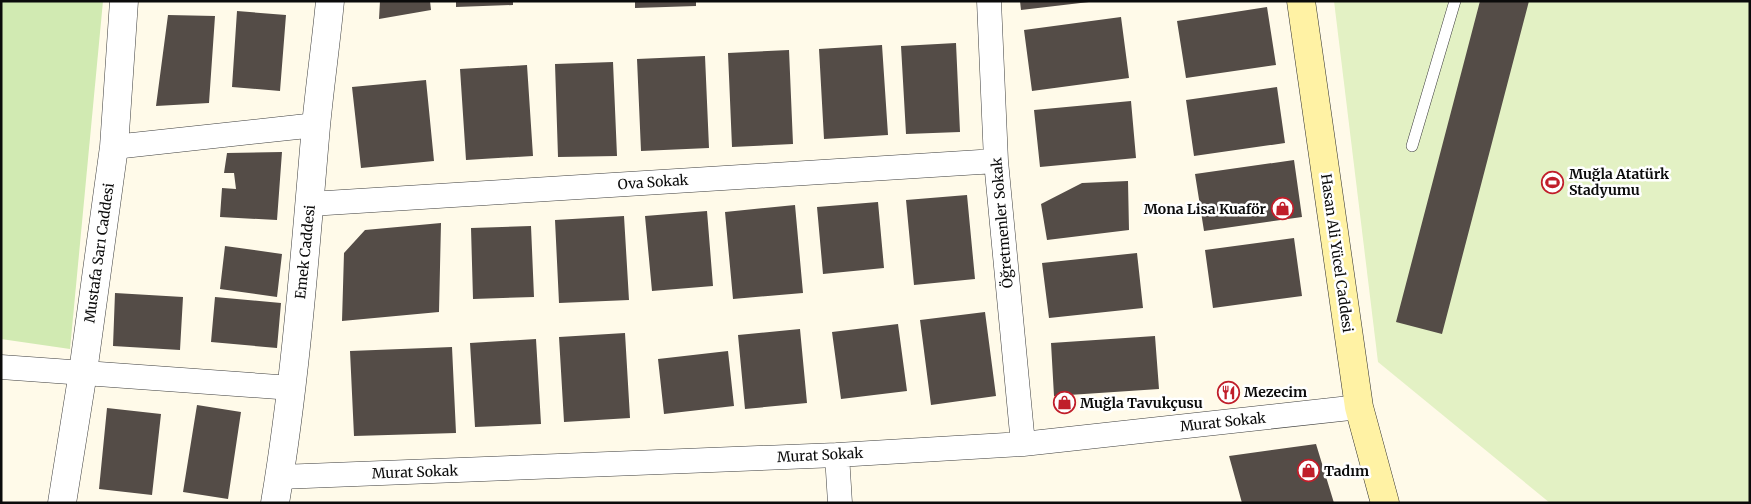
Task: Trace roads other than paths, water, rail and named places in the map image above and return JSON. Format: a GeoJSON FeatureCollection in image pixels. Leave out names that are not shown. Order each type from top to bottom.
{"type":"FeatureCollection","features":[{"type":"Feature","properties":{"kind":"main road","name":"Hasan Ali Yücel Caddesi"},"geometry":{"type":"LineString","coordinates":[[1301,1],[1359,407],[1385,503]]}},
{"type":"Feature","properties":{"kind":"street","name":"Mustafa Sarı Caddesi"},"geometry":{"type":"LineString","coordinates":[[62,503],[83,372],[114,147],[124,1]]}},
{"type":"Feature","properties":{"kind":"street","name":"Emek Caddesi"},"geometry":{"type":"LineString","coordinates":[[277,490],[292,388],[316,125],[330,1]]}},
{"type":"Feature","properties":{"kind":"street","name":"Öğretmenler Sokak"},"geometry":{"type":"LineString","coordinates":[[988,1],[996,161],[1023,444]]}},
{"type":"Feature","properties":{"kind":"street"},"geometry":{"type":"LineString","coordinates":[[114,147],[316,125]]}},
{"type":"Feature","properties":{"kind":"street","name":"Ova Sokak"},"geometry":{"type":"LineString","coordinates":[[310,204],[996,161]]}},
{"type":"Feature","properties":{"kind":"street"},"geometry":{"type":"LineString","coordinates":[[1,367],[292,388]]}},
{"type":"Feature","properties":{"kind":"street","name":"Murat Sokak"},"geometry":{"type":"LineString","coordinates":[[277,490],[1023,444],[1359,407]]}},
{"type":"Feature","properties":{"kind":"street"},"geometry":{"type":"LineString","coordinates":[[837,455],[840,503]]}},
{"type":"Feature","properties":{"kind":"lane"},"geometry":{"type":"LineString","coordinates":[[1412,146],[1455,1]]}},
{"type":"Feature","properties":{"kind":"place","name":"Muğla Atatürk Stadyumu"},"geometry":{"type":"Point","coordinates":[1553,182]}},
{"type":"Feature","properties":{"kind":"place","name":"Mona Lisa Kuaför"},"geometry":{"type":"Point","coordinates":[1282,209]}},
{"type":"Feature","properties":{"kind":"place","name":"Mezecim"},"geometry":{"type":"Point","coordinates":[1228,392]}},
{"type":"Feature","properties":{"kind":"place","name":"Muğla Tavukçusu"},"geometry":{"type":"Point","coordinates":[1064,403]}},
{"type":"Feature","properties":{"kind":"place","name":"Tadım"},"geometry":{"type":"Point","coordinates":[1308,471]}}]}
